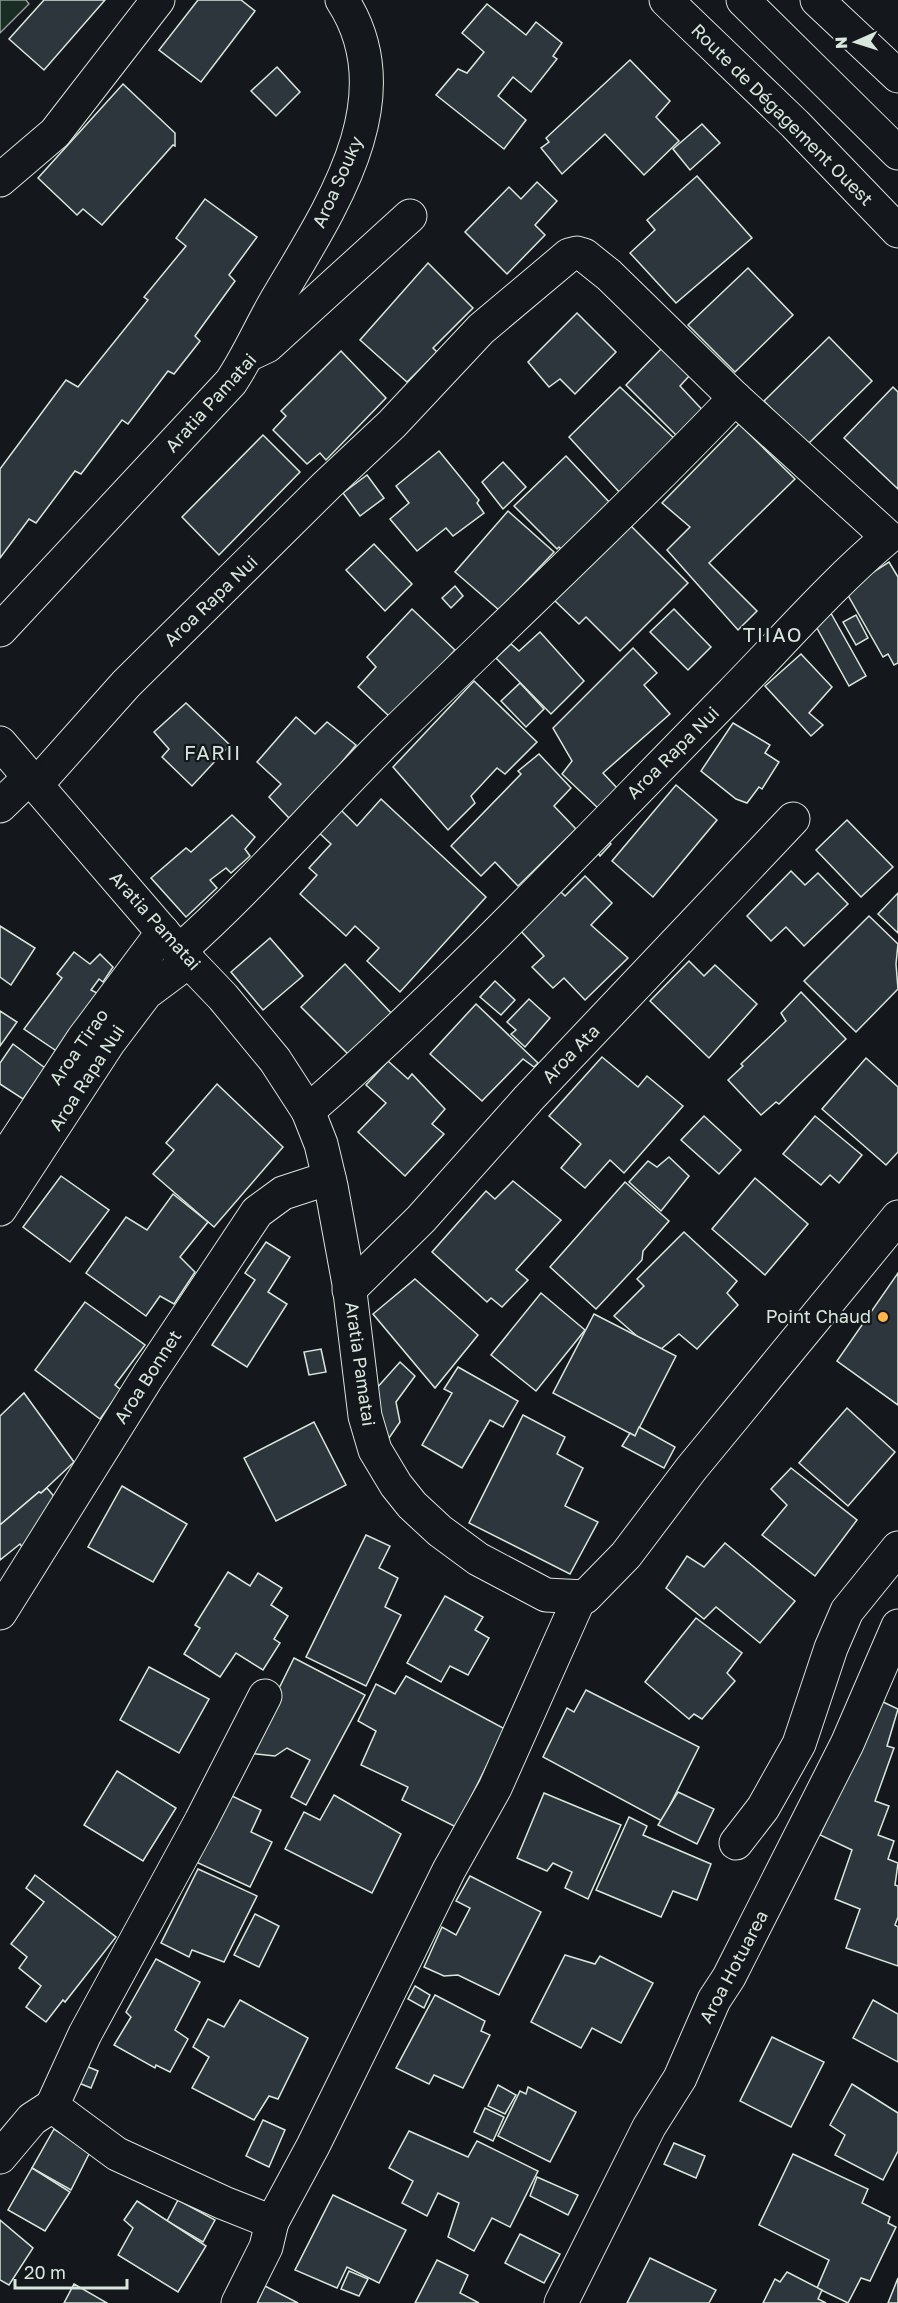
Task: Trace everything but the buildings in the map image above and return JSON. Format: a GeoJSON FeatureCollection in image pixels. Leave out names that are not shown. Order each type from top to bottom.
{"type":"FeatureCollection","features":[{"type":"Feature","properties":{"kind":"main road"},"geometry":{"type":"LineString","coordinates":[[0,180],[55,133],[158,0]]}},
{"type":"Feature","properties":{"kind":"main road","name":"Aroa Souky"},"geometry":{"type":"LineString","coordinates":[[250,354],[266,318],[345,177],[363,126],[368,85],[361,39],[342,0]]}},
{"type":"Feature","properties":{"kind":"main road","name":"Route de Dégagement Ouest"},"geometry":{"type":"LineString","coordinates":[[666,0],[795,124],[898,231]]}},
{"type":"Feature","properties":{"kind":"main road"},"geometry":{"type":"LineString","coordinates":[[743,0],[898,153]]}},
{"type":"Feature","properties":{"kind":"main road"},"geometry":{"type":"LineString","coordinates":[[818,0],[898,76]]}},
{"type":"Feature","properties":{"kind":"main road","name":"Aratia Pamatai"},"geometry":{"type":"LineString","coordinates":[[0,630],[99,522],[215,402],[250,354],[267,346],[410,216]]}},
{"type":"Feature","properties":{"kind":"main road","name":"Aroa Rapa Nui"},"geometry":{"type":"LineString","coordinates":[[0,806],[33,781],[126,684],[327,485],[392,424],[481,329],[569,255],[584,255],[609,275],[735,398],[888,537],[801,621],[482,948],[375,1052],[308,1111]]}},
{"type":"Feature","properties":{"kind":"main road","name":"Aroa Rapa Nui"},"geometry":{"type":"LineString","coordinates":[[0,1209],[109,1042],[177,948],[227,909],[390,738],[617,519],[735,398]]}},
{"type":"Feature","properties":{"kind":"main road","name":"Aratia Pamatai"},"geometry":{"type":"LineString","coordinates":[[0,743],[275,1060],[308,1111],[321,1144],[329,1179],[349,1290],[365,1416],[375,1450],[396,1485],[426,1518],[478,1559],[546,1595],[580,1597]]}},
{"type":"Feature","properties":{"kind":"main road","name":"Aroa Ata"},"geometry":{"type":"LineString","coordinates":[[349,1290],[421,1220],[528,1099],[793,819]]}},
{"type":"Feature","properties":{"kind":"main road","name":"Aroa Tirao"},"geometry":{"type":"LineString","coordinates":[[0,1165],[83,1039],[177,948]]}},
{"type":"Feature","properties":{"kind":"main road","name":"Aroa Bonnet"},"geometry":{"type":"LineString","coordinates":[[0,1613],[141,1385],[257,1212],[283,1193],[329,1179]]}},
{"type":"Feature","properties":{"kind":"main road"},"geometry":{"type":"LineString","coordinates":[[238,2303],[268,2237],[449,1870],[495,1788],[580,1597],[585,1597],[626,1555],[691,1469],[898,1217]]}},
{"type":"Feature","properties":{"kind":"main road"},"geometry":{"type":"LineString","coordinates":[[736,1843],[764,1808],[799,1744],[831,1648],[847,1611],[898,1548]]}},
{"type":"Feature","properties":{"kind":"main road","name":"Aroa Hotuarea"},"geometry":{"type":"LineString","coordinates":[[561,2303],[649,2127],[680,2078],[714,2000],[729,1977],[806,1829],[848,1744],[898,1626]]}},
{"type":"Feature","properties":{"kind":"main road"},"geometry":{"type":"LineString","coordinates":[[0,2157],[32,2119],[52,2106],[85,2034],[196,1832],[265,1696]]}},
{"type":"Feature","properties":{"kind":"main road"},"geometry":{"type":"LineString","coordinates":[[52,2106],[117,2154],[224,2203],[268,2237]]}},
{"type":"Feature","properties":{"kind":"green space"},"geometry":{"type":"Polygon","coordinates":[[[0,0],[26,0],[29,4],[0,33],[0,0]]]}},
{"type":"Feature","properties":{"kind":"place","name":"Point Chaud"},"geometry":{"type":"Point","coordinates":[883,1317]}},
{"type":"Feature","properties":{"kind":"district","name":"TIIAO"},"geometry":{"type":"Point","coordinates":[773,635]}},
{"type":"Feature","properties":{"kind":"district","name":"FARII"},"geometry":{"type":"Point","coordinates":[213,753]}}]}
